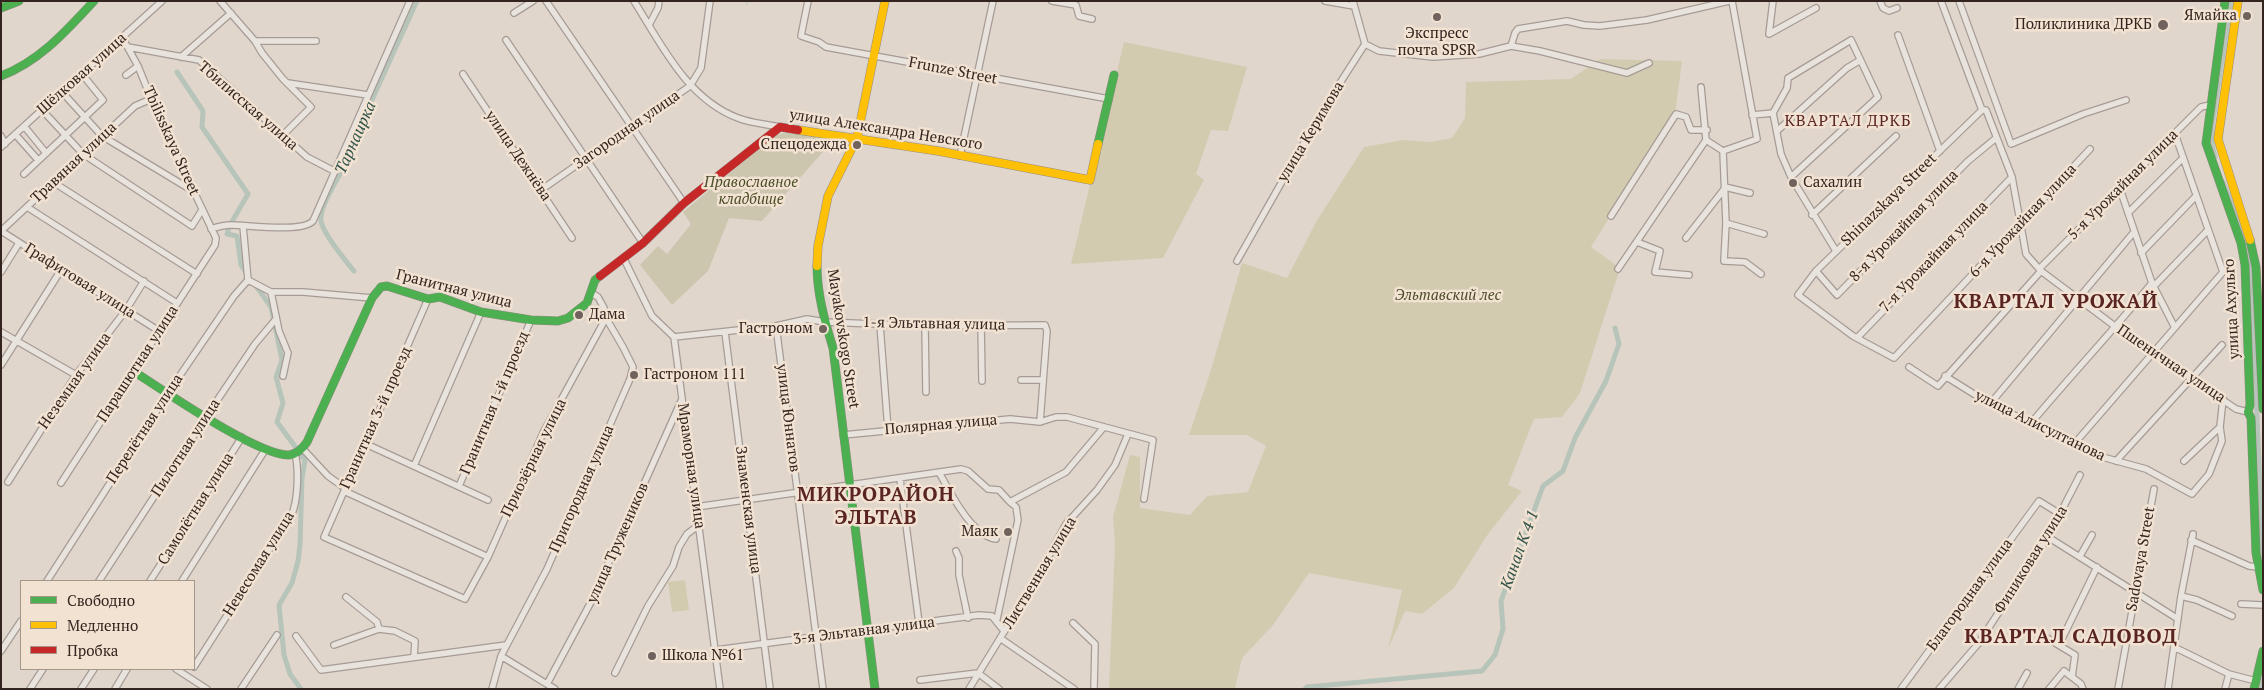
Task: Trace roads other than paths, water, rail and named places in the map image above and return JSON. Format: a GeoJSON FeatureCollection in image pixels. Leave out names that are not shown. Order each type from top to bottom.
{"type":"FeatureCollection","features":[{"type":"Feature","properties":{"kind":"street"},"geometry":{"type":"LineString","coordinates":[[1,8],[18,1]]}},
{"type":"Feature","properties":{"kind":"street"},"geometry":{"type":"LineString","coordinates":[[1,70],[31,56],[86,1]]}},
{"type":"Feature","properties":{"kind":"street"},"geometry":{"type":"LineString","coordinates":[[1,76],[13,73],[34,60],[94,1]]}},
{"type":"Feature","properties":{"kind":"street","name":"Шёлковая улица"},"geometry":{"type":"LineString","coordinates":[[3,145],[162,1]]}},
{"type":"Feature","properties":{"kind":"street"},"geometry":{"type":"LineString","coordinates":[[220,1],[255,41],[262,53],[311,107],[282,136]]}},
{"type":"Feature","properties":{"kind":"street"},"geometry":{"type":"LineString","coordinates":[[211,229],[230,225],[310,224],[410,1]]}},
{"type":"Feature","properties":{"kind":"street"},"geometry":{"type":"LineString","coordinates":[[514,13],[533,1]]}},
{"type":"Feature","properties":{"kind":"street"},"geometry":{"type":"LineString","coordinates":[[546,1],[684,203]]}},
{"type":"Feature","properties":{"kind":"street"},"geometry":{"type":"LineString","coordinates":[[634,1],[690,86],[703,98],[738,119],[780,126]]}},
{"type":"Feature","properties":{"kind":"street"},"geometry":{"type":"LineString","coordinates":[[649,25],[658,8],[659,1]]}},
{"type":"Feature","properties":{"kind":"street","name":"Загородная улица"},"geometry":{"type":"LineString","coordinates":[[541,190],[690,86],[701,68],[710,1]]}},
{"type":"Feature","properties":{"kind":"street","name":"Frunze Street"},"geometry":{"type":"LineString","coordinates":[[808,1],[801,36],[819,42],[826,47],[1109,99]]}},
{"type":"Feature","properties":{"kind":"street","name":"Mayakovskogo Street"},"geometry":{"type":"LineString","coordinates":[[876,689],[842,435],[833,348],[825,322],[817,279],[818,246],[828,196],[857,138],[885,1]]}},
{"type":"Feature","properties":{"kind":"street"},"geometry":{"type":"LineString","coordinates":[[960,156],[993,1]]}},
{"type":"Feature","properties":{"kind":"street"},"geometry":{"type":"LineString","coordinates":[[1052,1],[1077,3],[1079,16],[1092,19]]}},
{"type":"Feature","properties":{"kind":"street"},"geometry":{"type":"LineString","coordinates":[[1325,1],[1354,4],[1365,44],[1380,52],[1433,57],[1479,54],[1511,46],[1540,51],[1627,73],[1649,63]]}},
{"type":"Feature","properties":{"kind":"street"},"geometry":{"type":"LineString","coordinates":[[1511,46],[1518,29],[1567,21],[1600,26],[1647,20],[1731,1],[1757,139],[1723,151]]}},
{"type":"Feature","properties":{"kind":"street"},"geometry":{"type":"LineString","coordinates":[[1773,1],[1769,34],[1816,8]]}},
{"type":"Feature","properties":{"kind":"street"},"geometry":{"type":"LineString","coordinates":[[1880,1],[1883,8],[1888,11],[1897,8]]}},
{"type":"Feature","properties":{"kind":"street","name":"Пшеничная улица"},"geometry":{"type":"LineString","coordinates":[[1941,1],[2012,177],[2026,254],[2040,270],[2116,327],[2236,409],[2248,412]]}},
{"type":"Feature","properties":{"kind":"street"},"geometry":{"type":"LineString","coordinates":[[1959,1],[2011,144],[2083,114],[2126,100]]}},
{"type":"Feature","properties":{"kind":"street","name":"улица Ахульго"},"geometry":{"type":"LineString","coordinates":[[2224,1],[2206,143],[2241,243],[2245,265],[2250,387],[2248,412],[2251,418],[2258,567],[2263,590]]}},
{"type":"Feature","properties":{"kind":"street"},"geometry":{"type":"LineString","coordinates":[[2238,1],[2218,139],[2250,240],[2256,267],[2263,410],[2248,412]]}},
{"type":"Feature","properties":{"kind":"street"},"geometry":{"type":"LineString","coordinates":[[181,57],[231,13]]}},
{"type":"Feature","properties":{"kind":"street"},"geometry":{"type":"LineString","coordinates":[[1898,35],[1940,151]]}},
{"type":"Feature","properties":{"kind":"street","name":"Tbilisskaya Street"},"geometry":{"type":"LineString","coordinates":[[123,38],[138,66],[151,99],[216,238],[215,245]]}},
{"type":"Feature","properties":{"kind":"street"},"geometry":{"type":"LineString","coordinates":[[506,40],[643,243]]}},
{"type":"Feature","properties":{"kind":"street"},"geometry":{"type":"LineString","coordinates":[[1791,177],[1878,97],[1859,61],[1851,40],[1788,78],[1787,88],[1773,113],[1782,154],[1791,177],[1812,215],[1836,252]]}},
{"type":"Feature","properties":{"kind":"street"},"geometry":{"type":"LineString","coordinates":[[255,41],[316,41]]}},
{"type":"Feature","properties":{"kind":"street","name":"улица Керимова"},"geometry":{"type":"LineString","coordinates":[[1237,260],[1322,111],[1365,44]]}},
{"type":"Feature","properties":{"kind":"street","name":"Тбилисская улица"},"geometry":{"type":"LineString","coordinates":[[128,47],[200,60],[306,157],[334,171]]}},
{"type":"Feature","properties":{"kind":"street"},"geometry":{"type":"LineString","coordinates":[[1777,131],[1847,68],[1859,61]]}},
{"type":"Feature","properties":{"kind":"street"},"geometry":{"type":"LineString","coordinates":[[126,75],[138,66]]}},
{"type":"Feature","properties":{"kind":"street"},"geometry":{"type":"LineString","coordinates":[[24,174],[64,134],[103,100],[82,74]]}},
{"type":"Feature","properties":{"kind":"street","name":"улица Дежнёва"},"geometry":{"type":"LineString","coordinates":[[463,74],[572,238]]}},
{"type":"Feature","properties":{"kind":"street"},"geometry":{"type":"LineString","coordinates":[[1109,99],[1114,76]]}},
{"type":"Feature","properties":{"kind":"street"},"geometry":{"type":"LineString","coordinates":[[288,83],[368,95]]}},
{"type":"Feature","properties":{"kind":"street"},"geometry":{"type":"LineString","coordinates":[[1618,269],[1706,140],[1707,130],[1701,87]]}},
{"type":"Feature","properties":{"kind":"street"},"geometry":{"type":"LineString","coordinates":[[62,92],[102,136],[194,192]]}},
{"type":"Feature","properties":{"kind":"street","name":"Травяная улица"},"geometry":{"type":"LineString","coordinates":[[1,231],[135,106],[151,99]]}},
{"type":"Feature","properties":{"kind":"street","name":"улица Александра Невского"},"geometry":{"type":"LineString","coordinates":[[591,293],[595,280],[624,259],[684,203],[780,126],[1090,180],[1109,99]]}},
{"type":"Feature","properties":{"kind":"street","name":"5-я Урожайная улица"},"geometry":{"type":"LineString","coordinates":[[1909,366],[1938,386],[2040,270],[2201,107],[2210,105]]}},
{"type":"Feature","properties":{"kind":"street"},"geometry":{"type":"LineString","coordinates":[[42,110],[82,154],[192,226],[202,210]]}},
{"type":"Feature","properties":{"kind":"street","name":"Shinazskaya Street"},"geometry":{"type":"LineString","coordinates":[[1857,338],[1798,295],[1816,271],[1984,110]]}},
{"type":"Feature","properties":{"kind":"street"},"geometry":{"type":"LineString","coordinates":[[1752,115],[1773,113]]}},
{"type":"Feature","properties":{"kind":"street"},"geometry":{"type":"LineString","coordinates":[[1611,216],[1676,114],[1686,118],[1691,130],[1707,130]]}},
{"type":"Feature","properties":{"kind":"street"},"geometry":{"type":"LineString","coordinates":[[24,126],[46,153]]}},
{"type":"Feature","properties":{"kind":"street"},"geometry":{"type":"LineString","coordinates":[[15,134],[38,160]]}},
{"type":"Feature","properties":{"kind":"street"},"geometry":{"type":"LineString","coordinates":[[2075,442],[2223,272],[2175,134]]}},
{"type":"Feature","properties":{"kind":"street"},"geometry":{"type":"LineString","coordinates":[[1,136],[3,145]]}},
{"type":"Feature","properties":{"kind":"street"},"geometry":{"type":"LineString","coordinates":[[1812,215],[1896,136]]}},
{"type":"Feature","properties":{"kind":"street","name":"8-я Урожайная улица"},"geometry":{"type":"LineString","coordinates":[[1816,271],[1837,295],[1968,161],[1996,138]]}},
{"type":"Feature","properties":{"kind":"street"},"geometry":{"type":"LineString","coordinates":[[1706,140],[1723,151]]}},
{"type":"Feature","properties":{"kind":"street","name":"6-я Урожайная улица"},"geometry":{"type":"LineString","coordinates":[[1857,338],[1894,358],[2090,149]]}},
{"type":"Feature","properties":{"kind":"street"},"geometry":{"type":"LineString","coordinates":[[1723,151],[1726,223],[1724,261],[1745,262],[1761,274]]}},
{"type":"Feature","properties":{"kind":"street"},"geometry":{"type":"LineString","coordinates":[[2128,213],[2183,158]]}},
{"type":"Feature","properties":{"kind":"street","name":"7-я Урожайная улица"},"geometry":{"type":"LineString","coordinates":[[1857,338],[2012,177]]}},
{"type":"Feature","properties":{"kind":"street"},"geometry":{"type":"LineString","coordinates":[[53,182],[197,274]]}},
{"type":"Feature","properties":{"kind":"street"},"geometry":{"type":"LineString","coordinates":[[1725,187],[1750,194]]}},
{"type":"Feature","properties":{"kind":"street"},"geometry":{"type":"LineString","coordinates":[[1686,238],[1725,187]]}},
{"type":"Feature","properties":{"kind":"street"},"geometry":{"type":"LineString","coordinates":[[2120,189],[2152,283],[2174,326]]}},
{"type":"Feature","properties":{"kind":"street"},"geometry":{"type":"LineString","coordinates":[[2141,253],[2196,196]]}},
{"type":"Feature","properties":{"kind":"street"},"geometry":{"type":"LineString","coordinates":[[27,207],[177,303]]}},
{"type":"Feature","properties":{"kind":"street"},"geometry":{"type":"LineString","coordinates":[[1726,223],[1764,234]]}},
{"type":"Feature","properties":{"kind":"street"},"geometry":{"type":"LineString","coordinates":[[133,371],[206,417],[264,450],[290,455],[301,449],[372,298],[303,292],[271,292],[248,280],[244,226]]}},
{"type":"Feature","properties":{"kind":"street"},"geometry":{"type":"LineString","coordinates":[[2032,422],[2072,373],[2116,327],[2152,283],[2156,284],[2208,230]]}},
{"type":"Feature","properties":{"kind":"street","name":"Графитовая улица"},"geometry":{"type":"LineString","coordinates":[[1,231],[158,331]]}},
{"type":"Feature","properties":{"kind":"street"},"geometry":{"type":"LineString","coordinates":[[1990,404],[2134,232]]}},
{"type":"Feature","properties":{"kind":"street"},"geometry":{"type":"LineString","coordinates":[[1637,242],[1660,251],[1655,272],[1689,275]]}},
{"type":"Feature","properties":{"kind":"street"},"geometry":{"type":"LineString","coordinates":[[1,272],[19,243]]}},
{"type":"Feature","properties":{"kind":"street","name":"Парашютная улица"},"geometry":{"type":"LineString","coordinates":[[61,483],[215,245]]}},
{"type":"Feature","properties":{"kind":"street"},"geometry":{"type":"LineString","coordinates":[[624,259],[652,316],[674,338]]}},
{"type":"Feature","properties":{"kind":"street"},"geometry":{"type":"LineString","coordinates":[[1,365],[61,270]]}},
{"type":"Feature","properties":{"kind":"street","name":"Перелётная улица"},"geometry":{"type":"LineString","coordinates":[[48,580],[168,393],[234,296],[248,280]]}},
{"type":"Feature","properties":{"kind":"street","name":"Неземная улица"},"geometry":{"type":"LineString","coordinates":[[8,482],[76,375],[126,310],[144,281]]}},
{"type":"Feature","properties":{"kind":"street","name":"Гранитная улица"},"geometry":{"type":"LineString","coordinates":[[372,298],[377,290],[387,286],[428,299],[434,297],[448,298],[481,312],[531,320],[558,321],[568,318],[587,303],[591,293]]}},
{"type":"Feature","properties":{"kind":"street"},"geometry":{"type":"LineString","coordinates":[[271,292],[274,320],[288,353],[282,376]]}},
{"type":"Feature","properties":{"kind":"street","name":"Пригородная улица"},"geometry":{"type":"LineString","coordinates":[[492,689],[501,656],[534,598],[630,379],[632,367],[606,318],[604,308],[598,297],[591,293]]}},
{"type":"Feature","properties":{"kind":"street","name":"Гранитная 3-й проезд"},"geometry":{"type":"LineString","coordinates":[[428,299],[324,537],[465,599]]}},
{"type":"Feature","properties":{"kind":"street"},"geometry":{"type":"LineString","coordinates":[[414,466],[481,312]]}},
{"type":"Feature","properties":{"kind":"street","name":"Приозёрная улица"},"geometry":{"type":"LineString","coordinates":[[465,599],[488,557],[543,433],[606,318]]}},
{"type":"Feature","properties":{"kind":"street","name":"1-я Эльтавная улица"},"geometry":{"type":"LineString","coordinates":[[674,338],[776,326],[807,319],[825,322],[925,326],[1045,325],[1047,331],[1043,380]]}},
{"type":"Feature","properties":{"kind":"street","name":"Пилотная улица"},"geometry":{"type":"LineString","coordinates":[[101,580],[254,344],[274,320]]}},
{"type":"Feature","properties":{"kind":"street","name":"Гранитная 1-й проезд"},"geometry":{"type":"LineString","coordinates":[[459,486],[531,320]]}},
{"type":"Feature","properties":{"kind":"street"},"geometry":{"type":"LineString","coordinates":[[880,324],[888,430]]}},
{"type":"Feature","properties":{"kind":"street"},"geometry":{"type":"LineString","coordinates":[[981,325],[982,381]]}},
{"type":"Feature","properties":{"kind":"street","name":"улица Юннатов"},"geometry":{"type":"LineString","coordinates":[[776,326],[823,689]]}},
{"type":"Feature","properties":{"kind":"street"},"geometry":{"type":"LineString","coordinates":[[925,326],[926,392]]}},
{"type":"Feature","properties":{"kind":"street"},"geometry":{"type":"LineString","coordinates":[[1,332],[76,375]]}},
{"type":"Feature","properties":{"kind":"street","name":"Знаменская улица"},"geometry":{"type":"LineString","coordinates":[[725,332],[770,689]]}},
{"type":"Feature","properties":{"kind":"street","name":"Мраморная улица"},"geometry":{"type":"LineString","coordinates":[[674,338],[720,689]]}},
{"type":"Feature","properties":{"kind":"street"},"geometry":{"type":"LineString","coordinates":[[2116,462],[2222,345]]}},
{"type":"Feature","properties":{"kind":"street","name":"улица Алисултанова"},"geometry":{"type":"LineString","coordinates":[[1945,376],[1990,404],[2075,442],[2095,455],[2146,469],[2192,494],[2209,474],[2222,441],[2220,427]]}},
{"type":"Feature","properties":{"kind":"street"},"geometry":{"type":"LineString","coordinates":[[1022,380],[1043,380],[1040,422]]}},
{"type":"Feature","properties":{"kind":"street","name":"улица Тружеников"},"geometry":{"type":"LineString","coordinates":[[548,684],[591,602],[682,399]]}},
{"type":"Feature","properties":{"kind":"street"},"geometry":{"type":"LineString","coordinates":[[2184,461],[2220,427],[2223,399]]}},
{"type":"Feature","properties":{"kind":"street","name":"Полярная улица"},"geometry":{"type":"LineString","coordinates":[[842,435],[1010,419],[1040,422],[1056,417],[1068,417],[1154,440],[1144,499]]}},
{"type":"Feature","properties":{"kind":"street"},"geometry":{"type":"LineString","coordinates":[[1010,502],[1066,472],[1104,427]]}},
{"type":"Feature","properties":{"kind":"street","name":"Лиственная улица"},"geometry":{"type":"LineString","coordinates":[[969,689],[1037,578],[1066,524],[1097,490],[1115,465],[1128,434]]}},
{"type":"Feature","properties":{"kind":"street","name":"Самолётная улица"},"geometry":{"type":"LineString","coordinates":[[151,580],[242,437]]}},
{"type":"Feature","properties":{"kind":"street"},"geometry":{"type":"LineString","coordinates":[[366,444],[488,500]]}},
{"type":"Feature","properties":{"kind":"street"},"geometry":{"type":"LineString","coordinates":[[301,449],[344,490],[488,557]]}},
{"type":"Feature","properties":{"kind":"street","name":"Невесомая улица"},"geometry":{"type":"LineString","coordinates":[[195,665],[292,514],[296,502],[295,480],[301,449]]}},
{"type":"Feature","properties":{"kind":"street"},"geometry":{"type":"LineString","coordinates":[[183,580],[264,450]]}},
{"type":"Feature","properties":{"kind":"street"},"geometry":{"type":"LineString","coordinates":[[696,507],[940,474],[960,469],[968,471],[988,489],[999,490],[1016,508],[1018,520],[997,619],[1004,631]]}},
{"type":"Feature","properties":{"kind":"street"},"geometry":{"type":"LineString","coordinates":[[940,474],[980,534],[996,540]]}},
{"type":"Feature","properties":{"kind":"street","name":"Финиковая улица"},"geometry":{"type":"LineString","coordinates":[[1939,689],[1978,644],[2048,537],[2080,475]]}},
{"type":"Feature","properties":{"kind":"street"},"geometry":{"type":"LineString","coordinates":[[900,479],[919,623]]}},
{"type":"Feature","properties":{"kind":"street","name":"Sadovaya Street"},"geometry":{"type":"LineString","coordinates":[[2118,689],[2154,489]]}},
{"type":"Feature","properties":{"kind":"street","name":"Благородная улица"},"geometry":{"type":"LineString","coordinates":[[1901,689],[2039,501],[2060,514]]}},
{"type":"Feature","properties":{"kind":"street"},"geometry":{"type":"LineString","coordinates":[[615,673],[648,606],[673,566],[679,547],[687,534],[699,525]]}},
{"type":"Feature","properties":{"kind":"street"},"geometry":{"type":"LineString","coordinates":[[2080,556],[2092,535]]}},
{"type":"Feature","properties":{"kind":"street"},"geometry":{"type":"LineString","coordinates":[[2048,537],[2178,619]]}},
{"type":"Feature","properties":{"kind":"street"},"geometry":{"type":"LineString","coordinates":[[2168,689],[2181,596],[2192,537],[2250,566],[2258,567]]}},
{"type":"Feature","properties":{"kind":"street"},"geometry":{"type":"LineString","coordinates":[[956,551],[959,558],[959,575],[968,618]]}},
{"type":"Feature","properties":{"kind":"street"},"geometry":{"type":"LineString","coordinates":[[2058,646],[2097,567]]}},
{"type":"Feature","properties":{"kind":"street"},"geometry":{"type":"LineString","coordinates":[[2181,596],[2197,600],[2232,616]]}},
{"type":"Feature","properties":{"kind":"street"},"geometry":{"type":"LineString","coordinates":[[346,597],[377,622],[379,629]]}},
{"type":"Feature","properties":{"kind":"street"},"geometry":{"type":"LineString","coordinates":[[2241,604],[2263,605]]}},
{"type":"Feature","properties":{"kind":"street","name":"3-я Эльтавная улица"},"geometry":{"type":"LineString","coordinates":[[716,650],[987,615],[997,619]]}},
{"type":"Feature","properties":{"kind":"street"},"geometry":{"type":"LineString","coordinates":[[1,651],[20,622]]}},
{"type":"Feature","properties":{"kind":"street"},"geometry":{"type":"LineString","coordinates":[[1073,623],[1095,644],[1094,689]]}},
{"type":"Feature","properties":{"kind":"street"},"geometry":{"type":"LineString","coordinates":[[334,645],[379,629],[395,631],[415,641],[414,657]]}},
{"type":"Feature","properties":{"kind":"street"},"geometry":{"type":"LineString","coordinates":[[241,689],[277,635]]}},
{"type":"Feature","properties":{"kind":"street"},"geometry":{"type":"LineString","coordinates":[[296,636],[321,670],[506,645]]}},
{"type":"Feature","properties":{"kind":"street"},"geometry":{"type":"LineString","coordinates":[[1000,638],[1074,689]]}},
{"type":"Feature","properties":{"kind":"street"},"geometry":{"type":"LineString","coordinates":[[2047,638],[2075,655],[2072,677]]}},
{"type":"Feature","properties":{"kind":"street"},"geometry":{"type":"LineString","coordinates":[[2174,647],[2255,685],[2263,651]]}},
{"type":"Feature","properties":{"kind":"street"},"geometry":{"type":"LineString","coordinates":[[501,656],[555,689]]}},
{"type":"Feature","properties":{"kind":"street"},"geometry":{"type":"LineString","coordinates":[[30,689],[42,670]]}},
{"type":"Feature","properties":{"kind":"street"},"geometry":{"type":"LineString","coordinates":[[81,689],[93,670]]}},
{"type":"Feature","properties":{"kind":"street"},"geometry":{"type":"LineString","coordinates":[[115,689],[126,670]]}},
{"type":"Feature","properties":{"kind":"street"},"geometry":{"type":"LineString","coordinates":[[178,670],[207,689]]}},
{"type":"Feature","properties":{"kind":"street","name":"Невесомая улица"},"geometry":{"type":"LineString","coordinates":[[188,676],[192,670]]}},
{"type":"Feature","properties":{"kind":"street"},"geometry":{"type":"LineString","coordinates":[[2049,689],[2064,671],[2081,684],[2083,689]]}},
{"type":"Feature","properties":{"kind":"street"},"geometry":{"type":"LineString","coordinates":[[920,680],[978,673],[1000,689]]}},
{"type":"Feature","properties":{"kind":"street"},"geometry":{"type":"LineString","coordinates":[[2018,689],[2027,673]]}},
{"type":"Feature","properties":{"kind":"street"},"geometry":{"type":"LineString","coordinates":[[2225,689],[2229,674]]}},
{"type":"Feature","properties":{"kind":"waterway","name":"Тарнаирка"},"geometry":{"type":"LineString","coordinates":[[354,271],[326,233],[321,221],[321,215],[417,1]]}},
{"type":"Feature","properties":{"kind":"waterway"},"geometry":{"type":"LineString","coordinates":[[2215,157],[2212,144],[2212,126],[2231,1]]}},
{"type":"Feature","properties":{"kind":"waterway"},"geometry":{"type":"LineString","coordinates":[[177,72],[203,111],[202,127],[248,194],[230,225],[227,234],[237,236],[241,265],[247,274]]}},
{"type":"Feature","properties":{"kind":"waterway"},"geometry":{"type":"LineString","coordinates":[[2223,182],[2243,234],[2251,268],[2263,564]]}},
{"type":"Feature","properties":{"kind":"waterway"},"geometry":{"type":"LineString","coordinates":[[254,283],[271,307],[282,360],[276,377],[283,403],[277,422],[305,460],[302,478],[298,561],[292,583],[279,605],[284,655],[290,674],[301,689]]}},
{"type":"Feature","properties":{"kind":"waterway","name":"Канал К 4 1"},"geometry":{"type":"LineString","coordinates":[[1305,689],[1307,687],[1482,671],[1495,655],[1503,629],[1501,601],[1543,486],[1563,471],[1575,438],[1606,381],[1619,344],[1615,328]]}},
{"type":"Feature","properties":{"kind":"waterway"},"geometry":{"type":"LineString","coordinates":[[2261,689],[2263,680]]}},
{"type":"Feature","properties":{"kind":"place","name":"Ямайка"},"geometry":{"type":"Point","coordinates":[2247,16]}},
{"type":"Feature","properties":{"kind":"place","name":"Экспресс почта SPSR"},"geometry":{"type":"Point","coordinates":[1437,17]}},
{"type":"Feature","properties":{"kind":"place","name":"Поликлиника ДРКБ"},"geometry":{"type":"Point","coordinates":[2163,25]}},
{"type":"Feature","properties":{"kind":"place","name":"Спецодежда"},"geometry":{"type":"Point","coordinates":[857,145]}},
{"type":"Feature","properties":{"kind":"place","name":"Сахалин"},"geometry":{"type":"Point","coordinates":[1793,183]}},
{"type":"Feature","properties":{"kind":"place","name":"Дама"},"geometry":{"type":"Point","coordinates":[579,315]}},
{"type":"Feature","properties":{"kind":"place","name":"Гастроном"},"geometry":{"type":"Point","coordinates":[823,329]}},
{"type":"Feature","properties":{"kind":"place","name":"Гастроном 111"},"geometry":{"type":"Point","coordinates":[634,375]}},
{"type":"Feature","properties":{"kind":"place","name":"Маяк"},"geometry":{"type":"Point","coordinates":[1008,532]}},
{"type":"Feature","properties":{"kind":"place","name":"Школа №61"},"geometry":{"type":"Point","coordinates":[652,656]}},
{"type":"Feature","properties":{"kind":"district","name":"КВАРТАЛ ДРКБ"},"geometry":{"type":"Point","coordinates":[1848,121]}},
{"type":"Feature","properties":{"kind":"district","name":"КВАРТАЛ УРОЖАЙ"},"geometry":{"type":"Point","coordinates":[2056,302]}},
{"type":"Feature","properties":{"kind":"district","name":"МИКРОРАЙОН ЭЛЬТАВ"},"geometry":{"type":"Point","coordinates":[876,506]}},
{"type":"Feature","properties":{"kind":"district","name":"КВАРТАЛ САДОВОД"},"geometry":{"type":"Point","coordinates":[2071,637]}},
{"type":"Feature","properties":{"kind":"park label","name":"Православное кладбище"},"geometry":{"type":"Point","coordinates":[751,192]}},
{"type":"Feature","properties":{"kind":"park label","name":"Эльтавский лес"},"geometry":{"type":"Point","coordinates":[1448,296]}}]}
